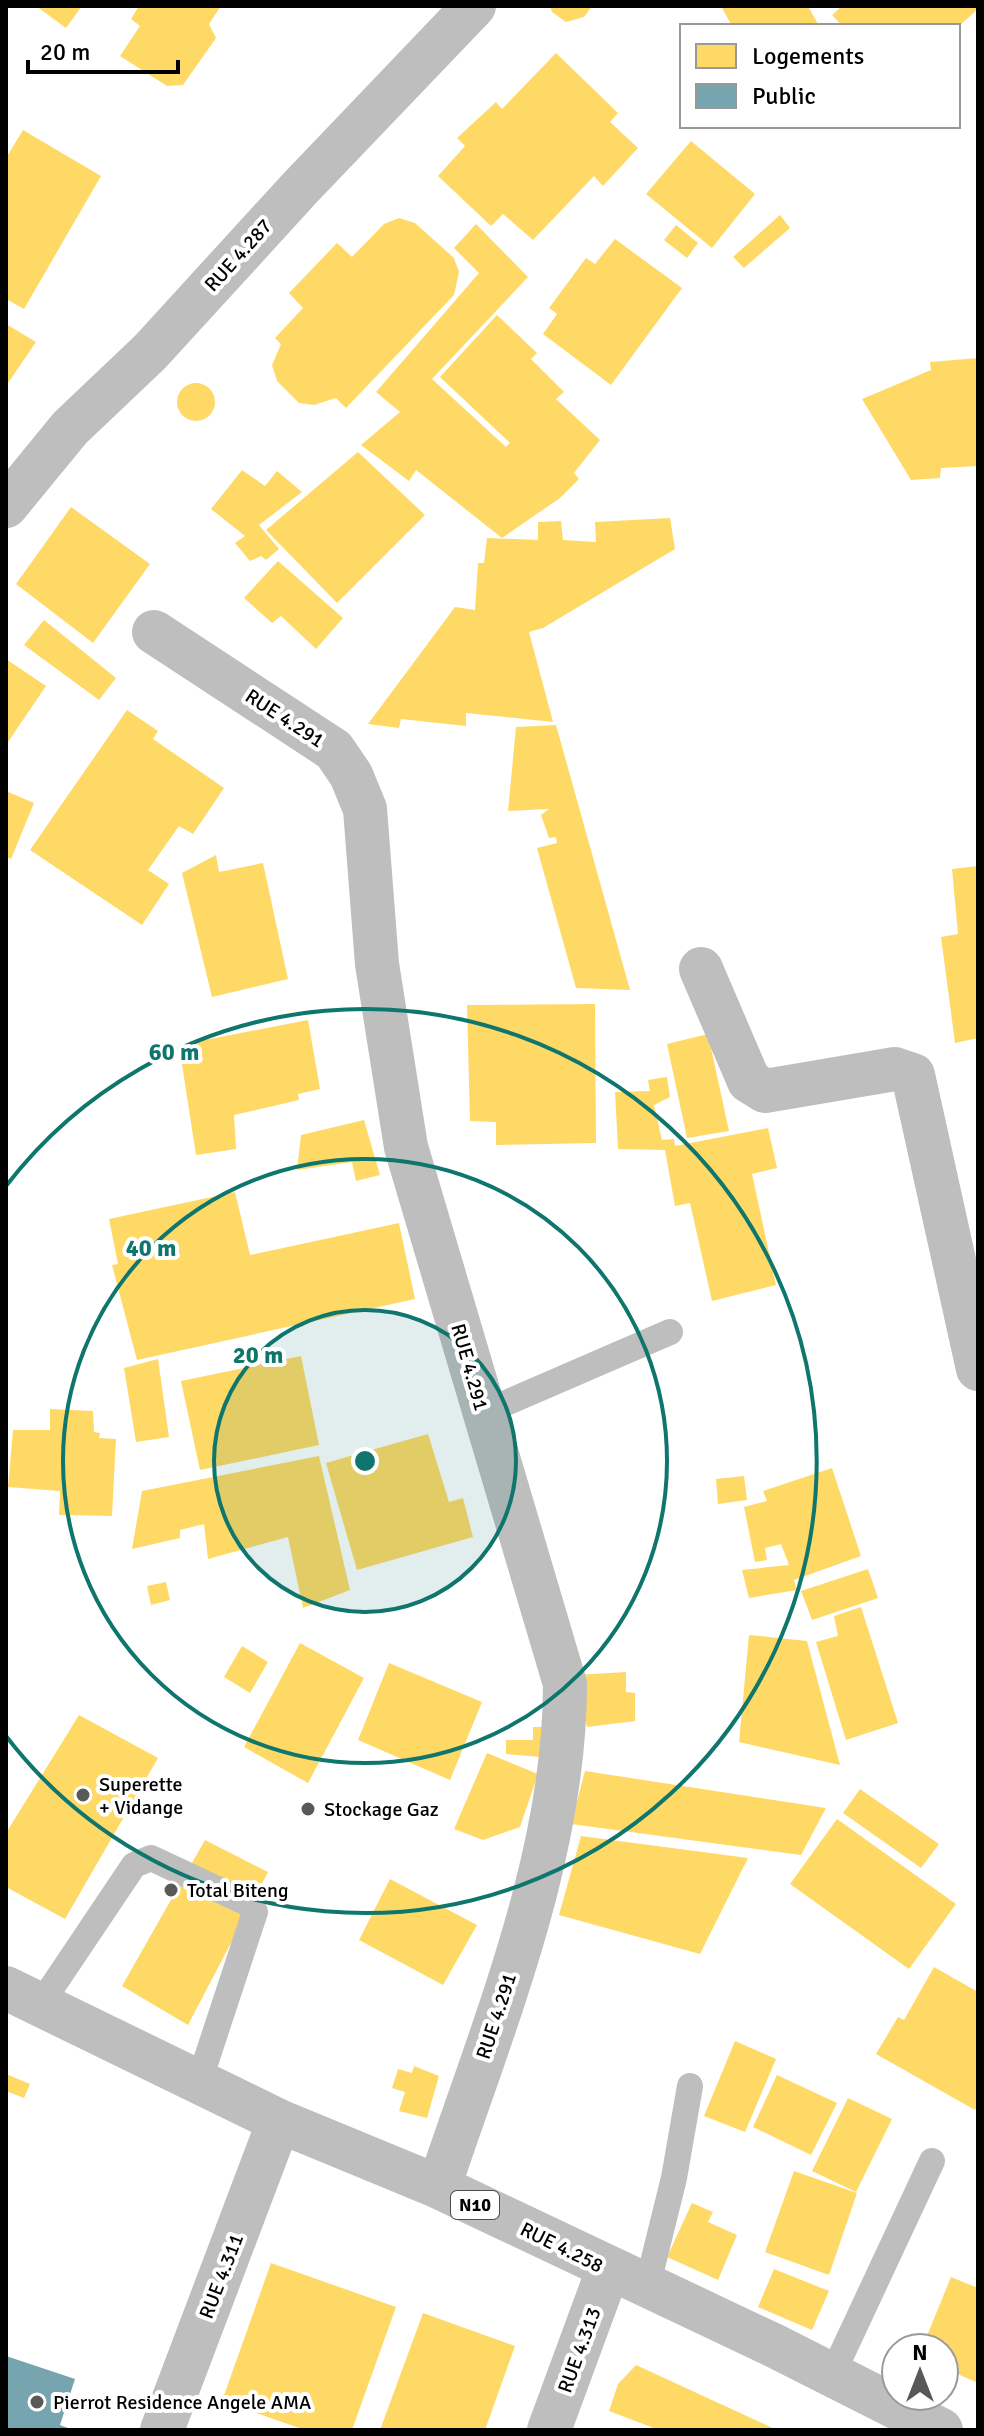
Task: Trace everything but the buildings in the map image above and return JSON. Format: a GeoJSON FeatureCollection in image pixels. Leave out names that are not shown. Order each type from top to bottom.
{"type":"FeatureCollection","features":[{"type":"Feature","properties":{"kind":"main road","name":"RUE 4.287"},"geometry":{"type":"LineString","coordinates":[[6,506],[70,428],[150,352],[300,188],[474,6]]}},
{"type":"Feature","properties":{"kind":"main road","name":"RUE 4.291"},"geometry":{"type":"LineString","coordinates":[[154,632],[334,750],[351,775],[365,809],[377,964],[406,1147],[565,1684],[565,1739],[559,1792],[518,1947],[439,2187]]}},
{"type":"Feature","properties":{"kind":"main road"},"geometry":{"type":"LineString","coordinates":[[701,969],[749,1081],[765,1091],[895,1069],[913,1075],[978,1369]]}},
{"type":"Feature","properties":{"kind":"main road","name":"RUE 4.258"},"geometry":{"type":"LineString","coordinates":[[23,1996],[279,2121],[439,2187],[941,2430]]}},
{"type":"Feature","properties":{"kind":"main road","name":"RUE 4.311"},"geometry":{"type":"LineString","coordinates":[[162,2430],[279,2121]]}},
{"type":"Feature","properties":{"kind":"main road","name":"RUE 4.313"},"geometry":{"type":"LineString","coordinates":[[549,2430],[608,2270]]}},
{"type":"Feature","properties":{"kind":"lane"},"geometry":{"type":"LineString","coordinates":[[483,1413],[670,1332]]}},
{"type":"Feature","properties":{"kind":"lane"},"geometry":{"type":"LineString","coordinates":[[23,1996],[134,1865],[151,1858],[247,1903],[255,1912],[199,2082]]}},
{"type":"Feature","properties":{"kind":"lane"},"geometry":{"type":"LineString","coordinates":[[647,2287],[674,2178],[690,2086]]}},
{"type":"Feature","properties":{"kind":"lane"},"geometry":{"type":"LineString","coordinates":[[832,2375],[932,2161]]}},
{"type":"Feature","properties":{"kind":"place","name":"Superette + Vidange"},"geometry":{"type":"Point","coordinates":[83,1795]}},
{"type":"Feature","properties":{"kind":"place","name":"Stockage Gaz"},"geometry":{"type":"Point","coordinates":[308,1809]}},
{"type":"Feature","properties":{"kind":"place","name":"Total Biteng"},"geometry":{"type":"Point","coordinates":[171,1890]}},
{"type":"Feature","properties":{"kind":"place","name":"Pierrot Residence Angele AMA"},"geometry":{"type":"Point","coordinates":[37,2402]}}]}
